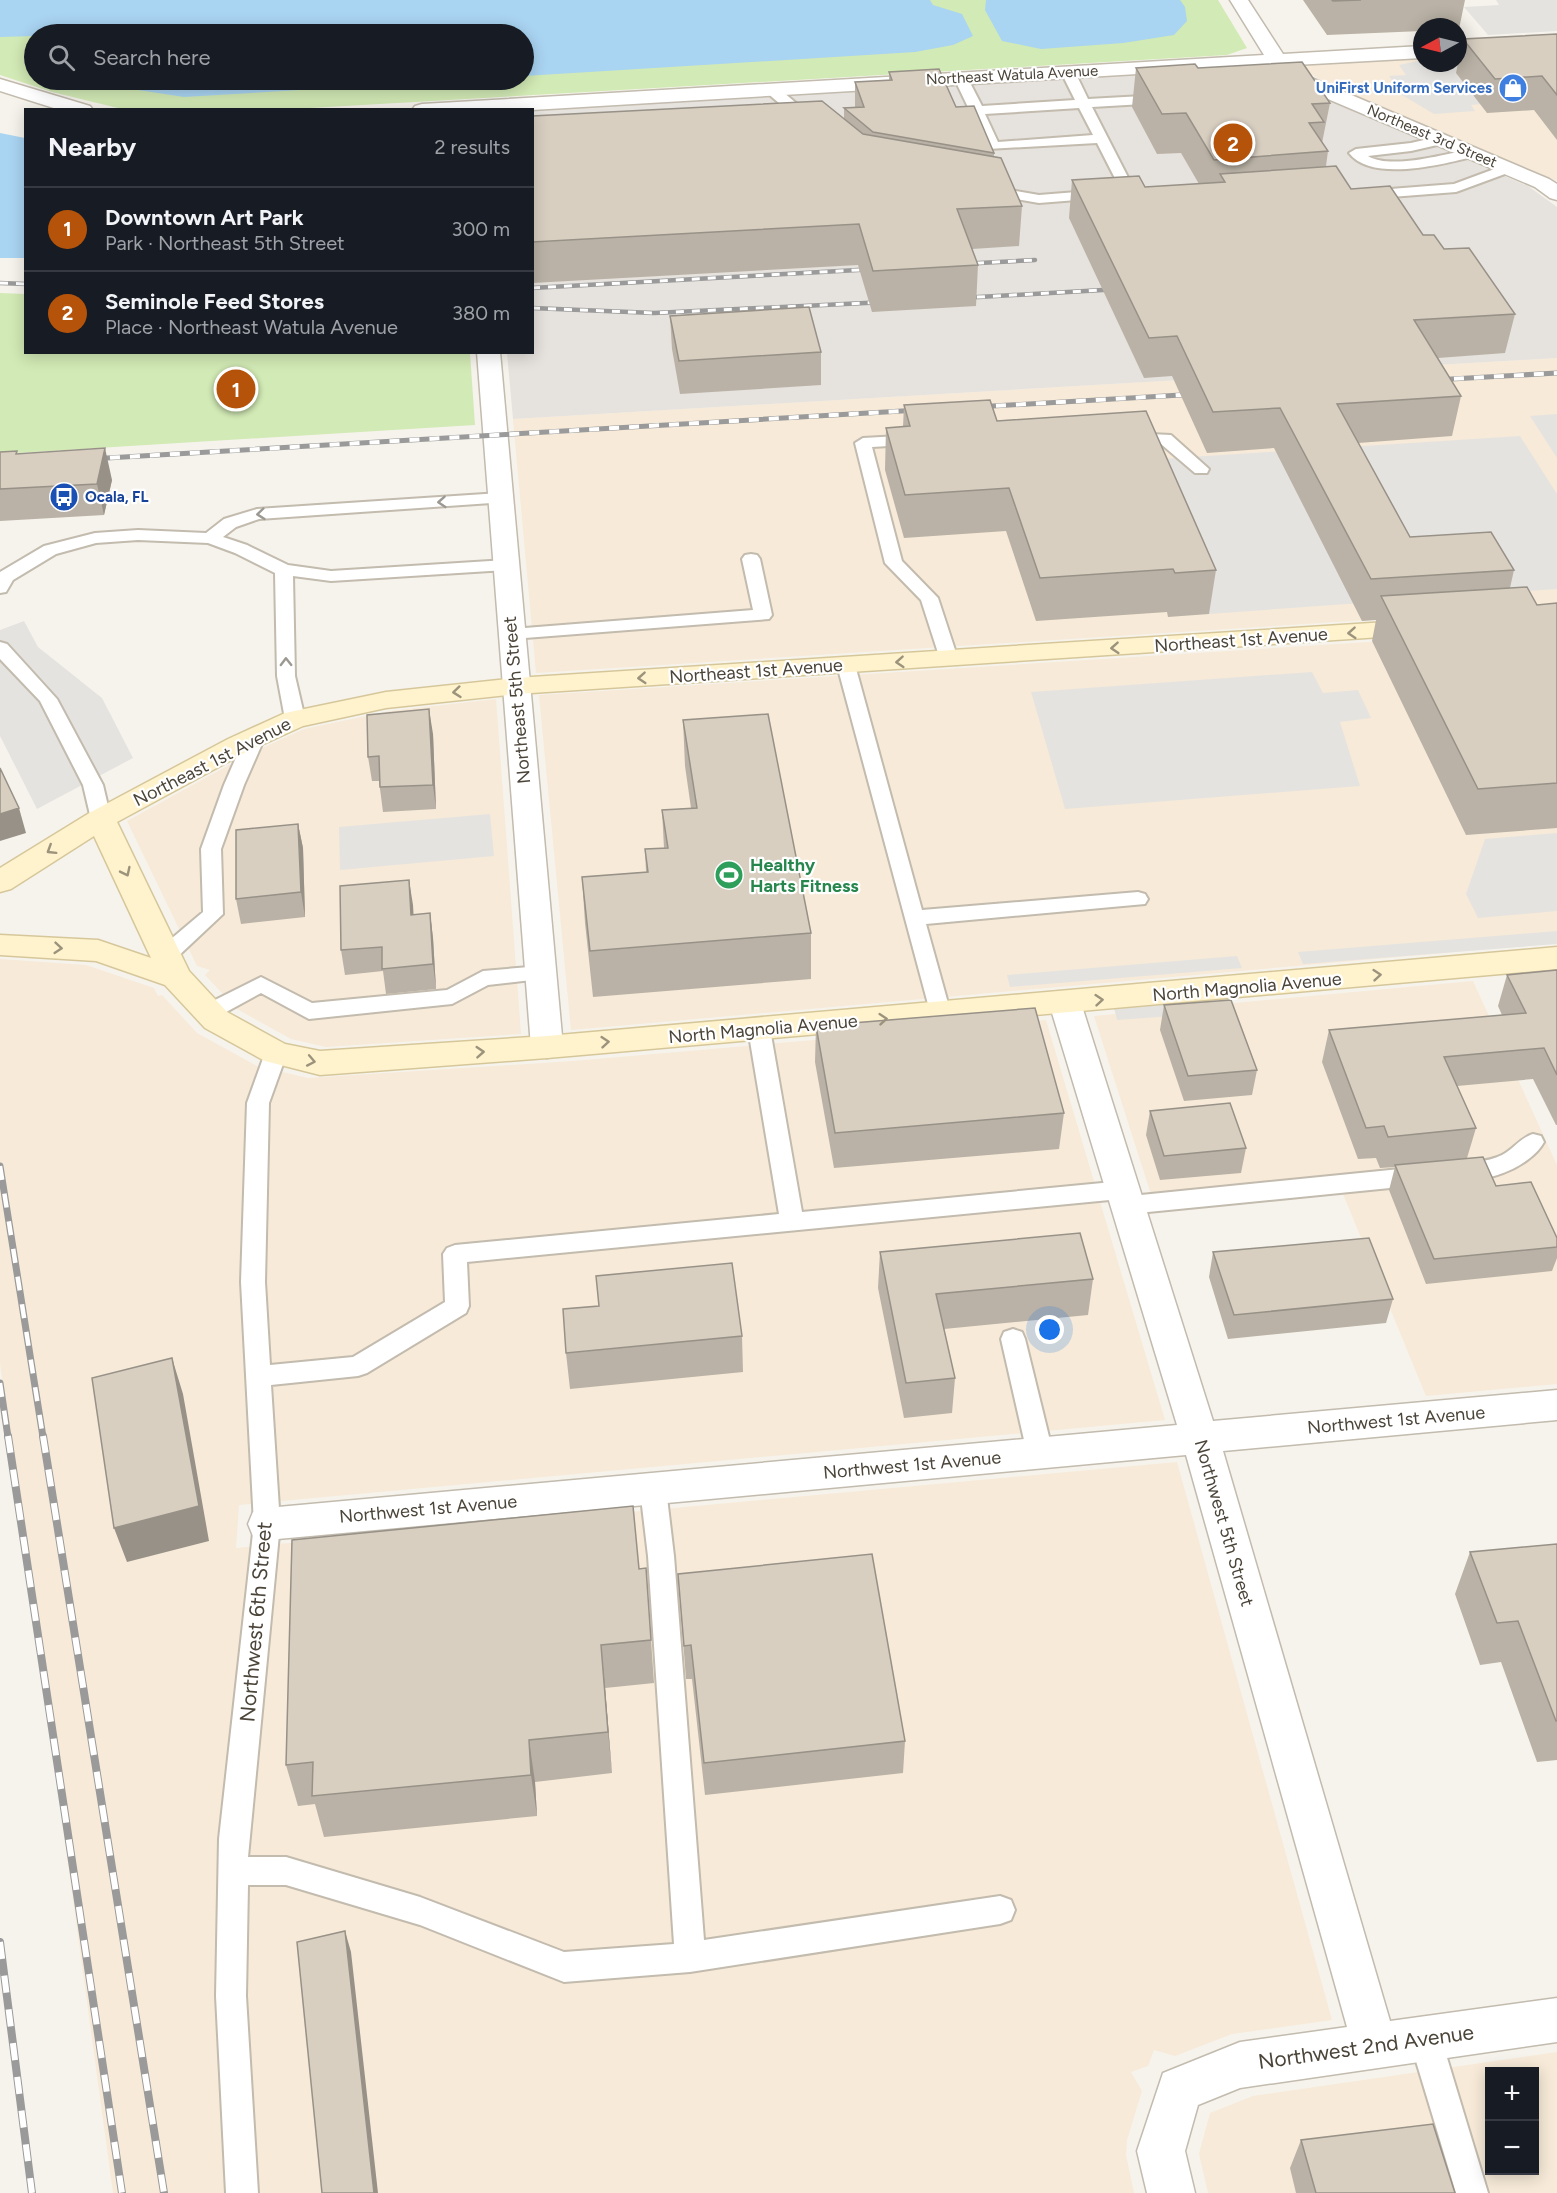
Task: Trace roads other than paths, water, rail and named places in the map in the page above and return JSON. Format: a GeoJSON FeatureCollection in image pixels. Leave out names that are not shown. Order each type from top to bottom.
{"type":"FeatureCollection","features":[{"type":"Feature","properties":{"kind":"main road","name":"Northeast 1st Avenue"},"geometry":{"type":"LineString","coordinates":[[0,882],[101,819],[255,737],[295,719],[386,700],[516,686],[1441,627]]}},
{"type":"Feature","properties":{"kind":"main road"},"geometry":{"type":"LineString","coordinates":[[101,819],[171,966]]}},
{"type":"Feature","properties":{"kind":"main road","name":"North Magnolia Avenue"},"geometry":{"type":"LineString","coordinates":[[0,945],[98,951],[171,966],[216,1020],[276,1053],[320,1063],[547,1047],[940,1014],[1557,958]]}},
{"type":"Feature","properties":{"kind":"street","name":"Northeast 3rd Street"},"geometry":{"type":"LineString","coordinates":[[1239,0],[1276,59],[1302,81],[1542,183],[1557,194]]}},
{"type":"Feature","properties":{"kind":"street"},"geometry":{"type":"LineString","coordinates":[[1467,50],[1557,46]]}},
{"type":"Feature","properties":{"kind":"street","name":"Northeast Watula Avenue"},"geometry":{"type":"LineString","coordinates":[[473,108],[1413,52]]}},
{"type":"Feature","properties":{"kind":"street"},"geometry":{"type":"LineString","coordinates":[[0,85],[76,108]]}},
{"type":"Feature","properties":{"kind":"street","name":"Northeast 5th Street"},"geometry":{"type":"LineString","coordinates":[[488,354],[547,1047]]}},
{"type":"Feature","properties":{"kind":"street","name":"Northwest 5th Street"},"geometry":{"type":"LineString","coordinates":[[1065,1003],[1200,1438],[1375,2046]]}},
{"type":"Feature","properties":{"kind":"street","name":"Northwest 1st Avenue"},"geometry":{"type":"LineString","coordinates":[[267,1524],[1557,1405]]}},
{"type":"Feature","properties":{"kind":"street","name":"Northwest 2nd Avenue"},"geometry":{"type":"LineString","coordinates":[[1171,2193],[1161,2151],[1179,2089],[1240,2065],[1557,2020]]}},
{"type":"Feature","properties":{"kind":"lane"},"geometry":{"type":"LineString","coordinates":[[970,186],[1039,198],[1134,195],[1101,139],[1068,72]]}},
{"type":"Feature","properties":{"kind":"lane"},"geometry":{"type":"LineString","coordinates":[[961,78],[993,146],[1101,139]]}},
{"type":"Feature","properties":{"kind":"lane"},"geometry":{"type":"LineString","coordinates":[[1294,91],[1315,87]]}},
{"type":"Feature","properties":{"kind":"lane"},"geometry":{"type":"LineString","coordinates":[[771,89],[820,131]]}},
{"type":"Feature","properties":{"kind":"lane"},"geometry":{"type":"LineString","coordinates":[[977,110],[1177,98]]}},
{"type":"Feature","properties":{"kind":"lane"},"geometry":{"type":"LineString","coordinates":[[785,122],[808,121]]}},
{"type":"Feature","properties":{"kind":"lane"},"geometry":{"type":"LineString","coordinates":[[1441,140],[1411,147],[1356,153],[1364,161],[1378,165],[1424,161],[1471,153]]}},
{"type":"Feature","properties":{"kind":"lane"},"geometry":{"type":"LineString","coordinates":[[1350,196],[1456,188],[1508,168]]}},
{"type":"Feature","properties":{"kind":"lane"},"geometry":{"type":"LineString","coordinates":[[1110,437],[1165,439],[1201,469]]}},
{"type":"Feature","properties":{"kind":"lane"},"geometry":{"type":"LineString","coordinates":[[931,439],[863,443],[894,563],[929,598],[950,659]]}},
{"type":"Feature","properties":{"kind":"lane"},"geometry":{"type":"LineString","coordinates":[[210,538],[230,523],[257,514],[501,498]]}},
{"type":"Feature","properties":{"kind":"lane"},"geometry":{"type":"LineString","coordinates":[[0,588],[5,577],[50,550],[95,538],[138,535],[210,538],[241,549],[284,570],[331,576],[506,565]]}},
{"type":"Feature","properties":{"kind":"lane"},"geometry":{"type":"LineString","coordinates":[[512,634],[763,615],[751,559]]}},
{"type":"Feature","properties":{"kind":"lane"},"geometry":{"type":"LineString","coordinates":[[284,570],[286,676],[295,719]]}},
{"type":"Feature","properties":{"kind":"lane"},"geometry":{"type":"LineString","coordinates":[[0,648],[48,699],[93,785],[101,819]]}},
{"type":"Feature","properties":{"kind":"lane"},"geometry":{"type":"LineString","coordinates":[[846,665],[940,1014]]}},
{"type":"Feature","properties":{"kind":"lane"},"geometry":{"type":"LineString","coordinates":[[171,966],[213,914],[211,849],[234,785],[255,737]]}},
{"type":"Feature","properties":{"kind":"lane"},"geometry":{"type":"LineString","coordinates":[[914,918],[1138,899]]}},
{"type":"Feature","properties":{"kind":"lane"},"geometry":{"type":"LineString","coordinates":[[208,1012],[261,984],[309,1011],[452,997],[483,978],[541,973]]}},
{"type":"Feature","properties":{"kind":"lane"},"geometry":{"type":"LineString","coordinates":[[759,1029],[792,1222]]}},
{"type":"Feature","properties":{"kind":"lane","name":"Northwest 6th Street"},"geometry":{"type":"LineString","coordinates":[[242,2193],[231,1996],[233,1871],[234,1839],[267,1524],[253,1282],[258,1103],[276,1053]]}},
{"type":"Feature","properties":{"kind":"lane"},"geometry":{"type":"LineString","coordinates":[[258,1376],[358,1366],[457,1306],[455,1254],[792,1222],[1483,1169],[1510,1162],[1533,1142]]}},
{"type":"Feature","properties":{"kind":"lane"},"geometry":{"type":"LineString","coordinates":[[1012,1339],[1040,1453]]}},
{"type":"Feature","properties":{"kind":"lane"},"geometry":{"type":"LineString","coordinates":[[653,1489],[662,1556],[690,1957]]}},
{"type":"Feature","properties":{"kind":"lane"},"geometry":{"type":"LineString","coordinates":[[233,1871],[286,1871],[420,1911],[564,1967],[690,1957],[1000,1910]]}},
{"type":"Feature","properties":{"kind":"lane"},"geometry":{"type":"LineString","coordinates":[[1425,2038],[1472,2193]]}},
{"type":"Feature","properties":{"kind":"water"},"geometry":{"type":"Polygon","coordinates":[[[0,0],[930,0],[933,5],[962,14],[973,36],[953,45],[915,52],[534,75],[534,24],[24,24],[24,36],[0,37],[0,0]]]}},
{"type":"Feature","properties":{"kind":"water"},"geometry":{"type":"Polygon","coordinates":[[[986,0],[1180,0],[1185,7],[1187,21],[1174,35],[1123,43],[1041,49],[1002,41],[985,10],[986,0]]]}},
{"type":"Feature","properties":{"kind":"water"},"geometry":{"type":"Polygon","coordinates":[[[138,90],[300,90],[184,97],[138,90]]]}},
{"type":"Feature","properties":{"kind":"water"},"geometry":{"type":"Polygon","coordinates":[[[0,133],[24,138],[24,258],[0,258],[0,133]]]}},
{"type":"Feature","properties":{"kind":"railway"},"geometry":{"type":"LineString","coordinates":[[960,264],[1035,260]]}},
{"type":"Feature","properties":{"kind":"railway"},"geometry":{"type":"LineString","coordinates":[[534,288],[876,269]]}},
{"type":"Feature","properties":{"kind":"railway"},"geometry":{"type":"LineString","coordinates":[[0,283],[24,284]]}},
{"type":"Feature","properties":{"kind":"railway"},"geometry":{"type":"LineString","coordinates":[[961,298],[1120,289]]}},
{"type":"Feature","properties":{"kind":"railway"},"geometry":{"type":"LineString","coordinates":[[534,308],[654,313],[886,302]]}},
{"type":"Feature","properties":{"kind":"railway"},"geometry":{"type":"LineString","coordinates":[[1434,380],[1557,373]]}},
{"type":"Feature","properties":{"kind":"railway"},"geometry":{"type":"LineString","coordinates":[[976,407],[1198,394]]}},
{"type":"Feature","properties":{"kind":"railway"},"geometry":{"type":"LineString","coordinates":[[90,459],[919,410]]}},
{"type":"Feature","properties":{"kind":"railway"},"geometry":{"type":"LineString","coordinates":[[0,1166],[43,1437]]}},
{"type":"Feature","properties":{"kind":"railway"},"geometry":{"type":"LineString","coordinates":[[0,1383],[8,1437]]}},
{"type":"Feature","properties":{"kind":"railway"},"geometry":{"type":"LineString","coordinates":[[8,1436],[122,2193]]}},
{"type":"Feature","properties":{"kind":"railway"},"geometry":{"type":"LineString","coordinates":[[43,1436],[164,2193]]}},
{"type":"Feature","properties":{"kind":"railway"},"geometry":{"type":"LineString","coordinates":[[0,1942],[32,2193]]}},
{"type":"Feature","properties":{"kind":"place","name":"UniFirst Uniform Services"},"geometry":{"type":"Point","coordinates":[1513,88]}},
{"type":"Feature","properties":{"kind":"place","name":"Seminole Feed Stores"},"geometry":{"type":"Point","coordinates":[1233,143]}},
{"type":"Feature","properties":{"kind":"place","name":"Downtown Art Park"},"geometry":{"type":"Point","coordinates":[236,389]}},
{"type":"Feature","properties":{"kind":"place","name":"Ocala, FL"},"geometry":{"type":"Point","coordinates":[64,497]}},
{"type":"Feature","properties":{"kind":"place","name":"Healthy Harts Fitness"},"geometry":{"type":"Point","coordinates":[729,875]}}]}
